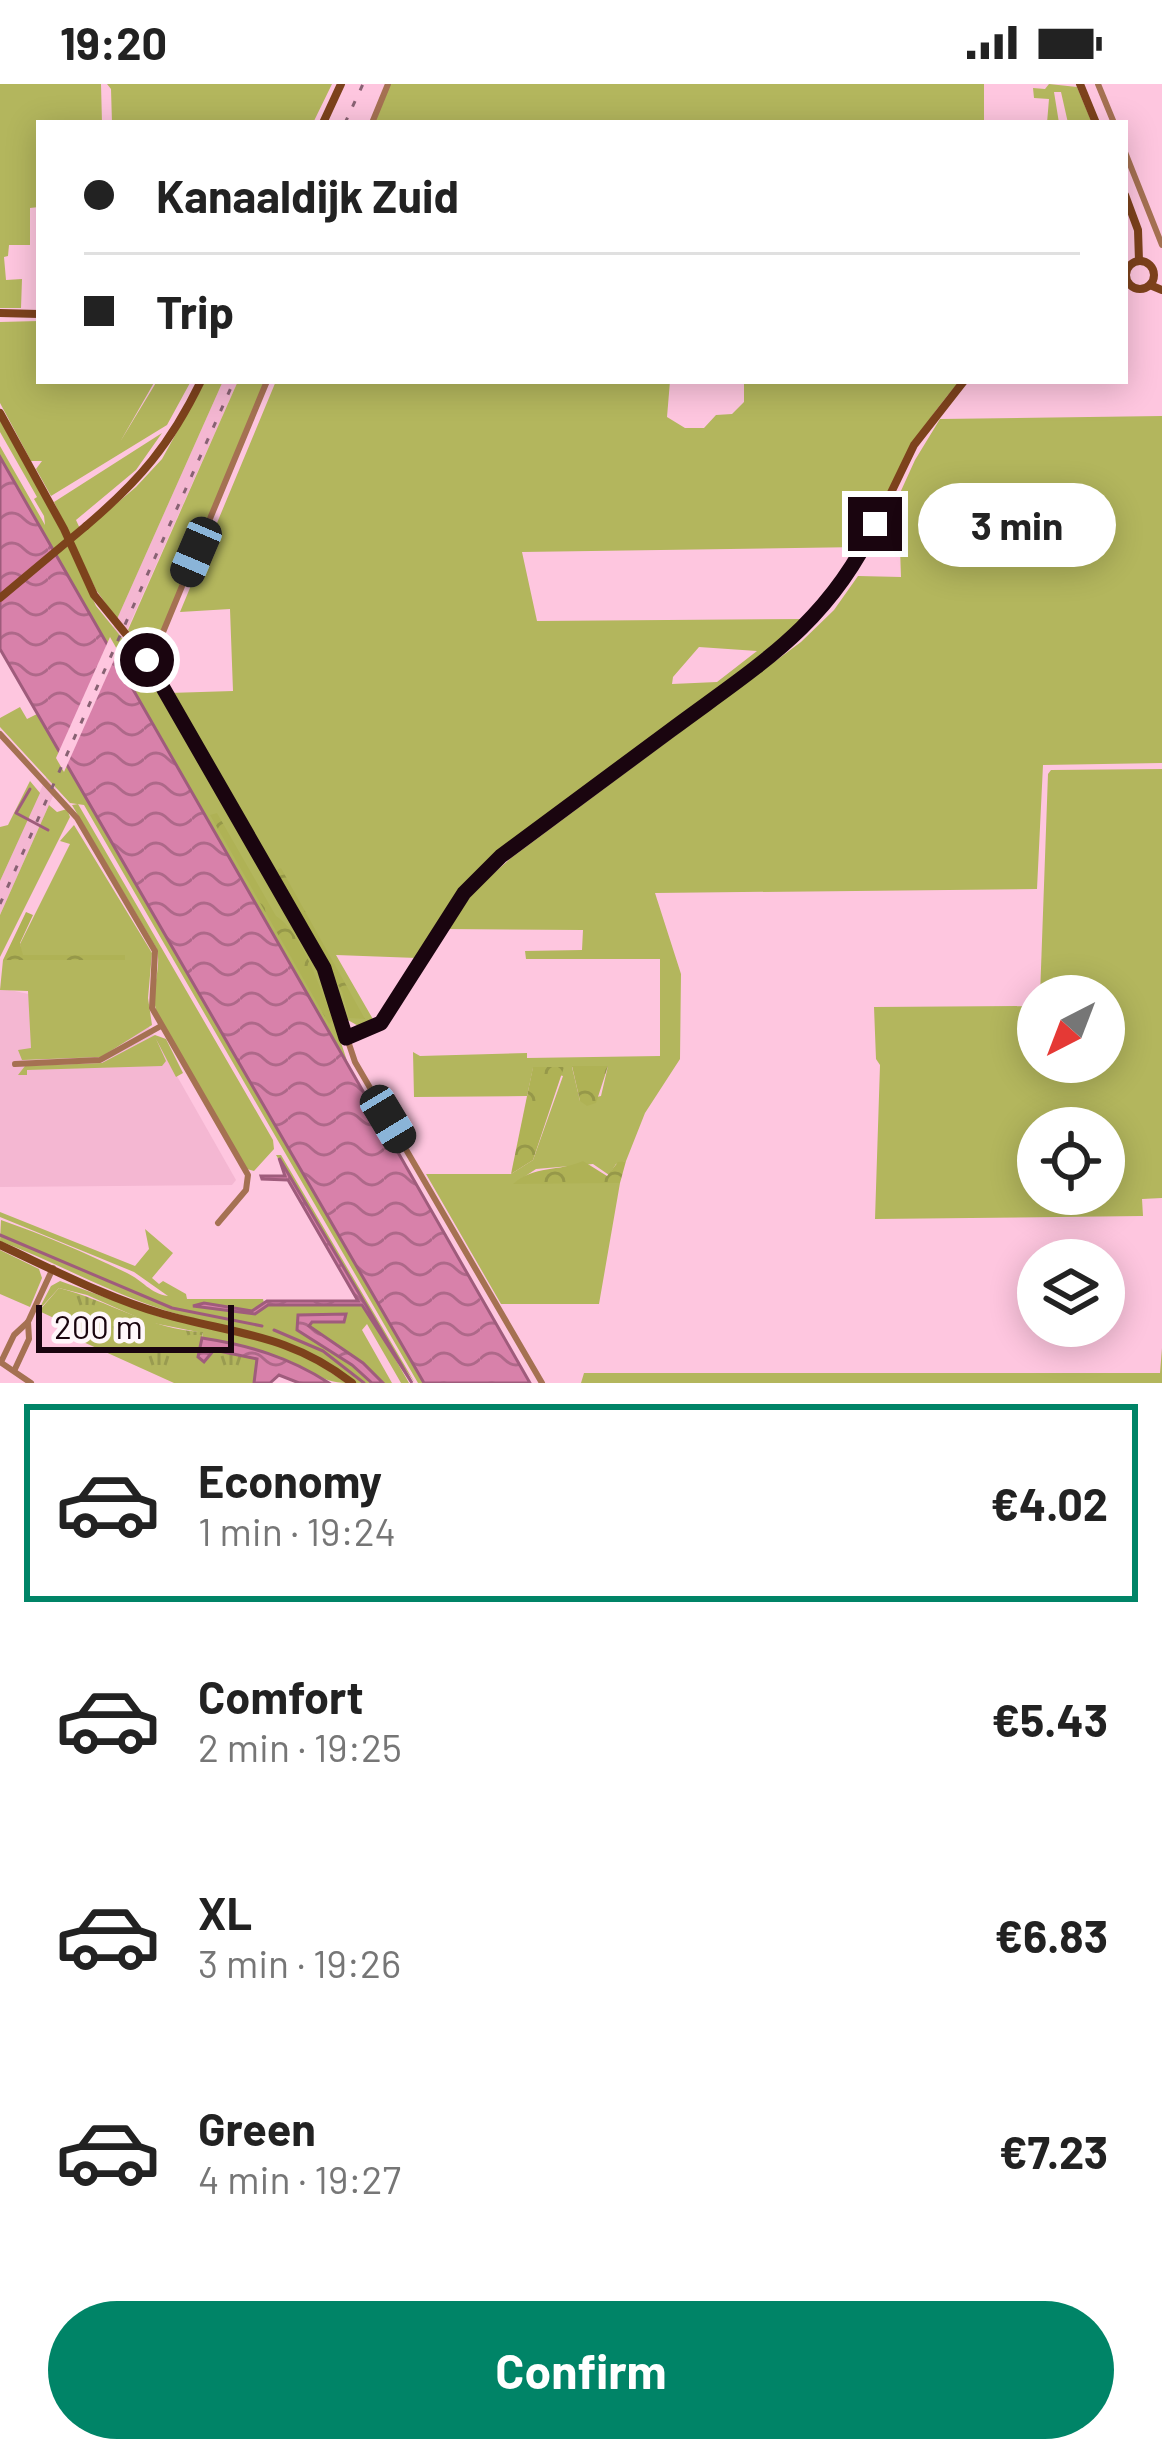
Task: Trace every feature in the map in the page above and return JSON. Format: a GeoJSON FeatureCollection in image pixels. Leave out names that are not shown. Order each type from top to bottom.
{"type":"FeatureCollection","features":[{"type":"Feature","properties":{"kind":"street"},"geometry":{"type":"LineString","coordinates":[[324,120],[341,84]]}},
{"type":"Feature","properties":{"kind":"street"},"geometry":{"type":"LineString","coordinates":[[373,120],[388,84]]}},
{"type":"Feature","properties":{"kind":"street"},"geometry":{"type":"LineString","coordinates":[[1080,84],[1095,120]]}},
{"type":"Feature","properties":{"kind":"street"},"geometry":{"type":"LineString","coordinates":[[1098,84],[1113,120]]}},
{"type":"Feature","properties":{"kind":"street"},"geometry":{"type":"LineString","coordinates":[[1128,160],[1162,245]]}},
{"type":"Feature","properties":{"kind":"street"},"geometry":{"type":"LineString","coordinates":[[1128,203],[1138,230],[1139,261]]}},
{"type":"Feature","properties":{"kind":"street"},"geometry":{"type":"LineString","coordinates":[[1128,268],[1139,261]]}},
{"type":"Feature","properties":{"kind":"street"},"geometry":{"type":"LineString","coordinates":[[1139,261],[1153,270],[1150,285]]}},
{"type":"Feature","properties":{"kind":"street"},"geometry":{"type":"LineString","coordinates":[[1128,282],[1135,289],[1150,285],[1162,290]]}},
{"type":"Feature","properties":{"kind":"street"},"geometry":{"type":"LineString","coordinates":[[0,313],[36,314]]}},
{"type":"Feature","properties":{"kind":"street"},"geometry":{"type":"LineString","coordinates":[[0,598],[159,456],[199,384]]}},
{"type":"Feature","properties":{"kind":"street"},"geometry":{"type":"LineString","coordinates":[[147,660],[156,650],[267,384]]}},
{"type":"Feature","properties":{"kind":"street"},"geometry":{"type":"LineString","coordinates":[[346,1038],[381,1023],[464,893],[501,856],[768,658],[818,614],[861,555],[914,445],[962,384]]}},
{"type":"Feature","properties":{"kind":"street"},"geometry":{"type":"LineString","coordinates":[[0,413],[94,595],[147,660],[324,968],[355,1062],[542,1383]]}},
{"type":"Feature","properties":{"kind":"street"},"geometry":{"type":"LineString","coordinates":[[0,734],[68,806],[154,951],[151,1002],[161,1026],[248,1175],[246,1190],[218,1222]]}},
{"type":"Feature","properties":{"kind":"street"},"geometry":{"type":"LineString","coordinates":[[15,1064],[100,1060],[161,1026]]}},
{"type":"Feature","properties":{"kind":"street"},"geometry":{"type":"LineString","coordinates":[[0,1245],[162,1313],[279,1340],[352,1383]]}},
{"type":"Feature","properties":{"kind":"street"},"geometry":{"type":"LineString","coordinates":[[31,1383],[1,1362],[15,1334],[28,1322],[53,1268]]}},
{"type":"Feature","properties":{"kind":"street"},"geometry":{"type":"LineString","coordinates":[[16,1369],[28,1340],[28,1322]]}},
{"type":"Feature","properties":{"kind":"shaded area"},"geometry":{"type":"Polygon","coordinates":[[[222,384],[237,384],[0,915],[0,881],[222,384]]]}},
{"type":"Feature","properties":{"kind":"shaded area"},"geometry":{"type":"Polygon","coordinates":[[[0,988],[144,1018],[236,1180],[232,1185],[0,1187],[0,988]]]}},
{"type":"Feature","properties":{"kind":"green space"},"geometry":{"type":"Polygon","coordinates":[[[0,84],[101,84],[102,120],[36,120],[36,207],[30,208],[30,245],[9,245],[4,257],[6,280],[22,279],[21,308],[0,308],[0,84]]]}},
{"type":"Feature","properties":{"kind":"green space"},"geometry":{"type":"Polygon","coordinates":[[[107,84],[332,84],[314,120],[112,120],[107,84]]]}},
{"type":"Feature","properties":{"kind":"green space"},"geometry":{"type":"Polygon","coordinates":[[[390,84],[984,84],[984,120],[375,120],[390,84]]]}},
{"type":"Feature","properties":{"kind":"green space"},"geometry":{"type":"Polygon","coordinates":[[[1049,84],[1077,87],[1091,120],[1067,120],[1061,92],[1054,92],[1059,120],[1047,120],[1049,99],[1034,98],[1033,88],[1045,89],[1049,84]]]}},
{"type":"Feature","properties":{"kind":"green space"},"geometry":{"type":"Polygon","coordinates":[[[36,321],[36,384],[153,384],[120,442],[155,384],[189,384],[167,425],[51,496],[36,469],[42,461],[31,461],[0,403],[0,322],[36,321]]]}},
{"type":"Feature","properties":{"kind":"green space"},"geometry":{"type":"Polygon","coordinates":[[[203,384],[222,384],[117,619],[96,590],[54,502],[162,433],[136,470],[76,520],[82,533],[162,459],[203,384]]]}},
{"type":"Feature","properties":{"kind":"green space"},"geometry":{"type":"Polygon","coordinates":[[[237,384],[264,384],[154,650],[147,653],[128,630],[237,384]]]}},
{"type":"Feature","properties":{"kind":"green space"},"geometry":{"type":"Polygon","coordinates":[[[275,384],[670,384],[667,417],[685,428],[704,428],[716,415],[732,414],[744,402],[744,384],[957,384],[917,439],[862,547],[522,552],[537,621],[809,619],[494,859],[454,901],[417,958],[336,955],[374,1021],[362,1028],[346,1019],[326,962],[169,693],[233,691],[230,609],[180,612],[275,384]],[[699,647],[672,684],[717,682],[757,651],[699,647]]]}},
{"type":"Feature","properties":{"kind":"green space"},"geometry":{"type":"Polygon","coordinates":[[[1162,416],[1162,763],[1043,765],[1037,889],[655,893],[681,974],[680,1059],[645,1113],[626,1161],[616,1164],[609,1175],[593,1164],[536,1169],[515,1183],[620,1183],[599,1304],[501,1304],[426,1174],[511,1174],[533,1160],[563,1076],[533,1068],[527,1096],[414,1097],[413,1052],[420,1056],[527,1053],[527,1058],[660,1056],[660,959],[526,959],[525,951],[582,950],[583,930],[446,929],[477,888],[511,858],[801,642],[834,610],[858,576],[901,577],[900,548],[875,548],[915,460],[940,419],[1162,416]],[[608,1066],[572,1067],[580,1101],[601,1096],[608,1066]]]}},
{"type":"Feature","properties":{"kind":"green space"},"geometry":{"type":"Polygon","coordinates":[[[0,420],[96,606],[153,676],[151,681],[170,714],[176,716],[316,966],[349,1067],[0,457],[0,446],[45,525],[37,497],[0,432],[0,420]]]}},
{"type":"Feature","properties":{"kind":"green space"},"geometry":{"type":"Polygon","coordinates":[[[20,707],[27,719],[37,714],[424,1383],[418,1383],[84,805],[70,803],[0,727],[0,718],[20,707]]]}},
{"type":"Feature","properties":{"kind":"green space"},"geometry":{"type":"Polygon","coordinates":[[[1162,769],[1162,1198],[1142,1199],[1143,1216],[875,1219],[880,1065],[874,1007],[1017,1006],[1017,1083],[1125,1083],[1125,975],[1041,975],[1051,770],[1162,769]]]}},
{"type":"Feature","properties":{"kind":"green space"},"geometry":{"type":"Polygon","coordinates":[[[30,781],[40,793],[0,881],[0,827],[8,825],[30,781]]]}},
{"type":"Feature","properties":{"kind":"green space"},"geometry":{"type":"Polygon","coordinates":[[[78,804],[273,1140],[274,1149],[254,1171],[247,1169],[157,1013],[157,949],[72,805],[78,804]]]}},
{"type":"Feature","properties":{"kind":"green space"},"geometry":{"type":"Polygon","coordinates":[[[49,805],[57,812],[67,809],[70,817],[0,957],[0,915],[49,805]]]}},
{"type":"Feature","properties":{"kind":"green space"},"geometry":{"type":"Polygon","coordinates":[[[217,813],[276,916],[303,949],[333,1021],[329,1024],[210,815],[217,813]]]}},
{"type":"Feature","properties":{"kind":"green space"},"geometry":{"type":"Polygon","coordinates":[[[74,825],[152,953],[148,998],[152,1025],[101,1057],[22,1060],[18,1050],[31,1048],[28,991],[0,990],[3,960],[125,960],[22,955],[20,944],[70,844],[60,841],[74,825]]]}},
{"type":"Feature","properties":{"kind":"green space"},"geometry":{"type":"Polygon","coordinates":[[[281,868],[365,1019],[349,1018],[342,992],[276,870],[281,868]]]}},
{"type":"Feature","properties":{"kind":"green space"},"geometry":{"type":"Polygon","coordinates":[[[26,912],[33,915],[20,943],[23,955],[125,955],[125,960],[3,960],[26,912]]]}},
{"type":"Feature","properties":{"kind":"green space"},"geometry":{"type":"Polygon","coordinates":[[[155,1035],[166,1039],[183,1073],[176,1077],[156,1039],[166,1061],[162,1066],[27,1070],[27,1075],[18,1075],[25,1066],[102,1063],[155,1035]]]}},
{"type":"Feature","properties":{"kind":"green space"},"geometry":{"type":"Polygon","coordinates":[[[572,1066],[608,1066],[596,1103],[587,1106],[580,1101],[572,1066]]]}},
{"type":"Feature","properties":{"kind":"green space"},"geometry":{"type":"Polygon","coordinates":[[[533,1067],[564,1067],[533,1160],[511,1174],[533,1067]]]}},
{"type":"Feature","properties":{"kind":"green space"},"geometry":{"type":"Polygon","coordinates":[[[276,1155],[281,1155],[415,1383],[382,1336],[409,1383],[401,1383],[367,1324],[362,1330],[392,1383],[383,1383],[363,1363],[308,1326],[311,1322],[343,1322],[298,1315],[297,1330],[372,1383],[354,1383],[333,1366],[287,1343],[143,1303],[0,1241],[1,1220],[96,1258],[168,1296],[134,1272],[0,1217],[0,1212],[135,1266],[149,1249],[145,1229],[173,1253],[152,1278],[159,1284],[163,1281],[187,1299],[263,1299],[264,1303],[252,1311],[204,1303],[194,1307],[255,1314],[268,1305],[361,1304],[375,1323],[276,1155]]]}},
{"type":"Feature","properties":{"kind":"green space"},"geometry":{"type":"Polygon","coordinates":[[[583,1161],[607,1176],[618,1162],[626,1161],[620,1183],[513,1184],[529,1174],[583,1161]]]}},
{"type":"Feature","properties":{"kind":"green space"},"geometry":{"type":"Polygon","coordinates":[[[0,1250],[39,1269],[42,1278],[30,1307],[0,1294],[0,1250]]]}},
{"type":"Feature","properties":{"kind":"green space"},"geometry":{"type":"Polygon","coordinates":[[[60,1281],[160,1317],[263,1339],[314,1361],[346,1383],[322,1378],[265,1352],[148,1322],[59,1288],[38,1311],[51,1286],[60,1281]]]}},
{"type":"Feature","properties":{"kind":"green space"},"geometry":{"type":"Polygon","coordinates":[[[59,1288],[165,1326],[203,1332],[198,1358],[214,1350],[257,1359],[254,1383],[174,1383],[70,1336],[73,1327],[39,1311],[59,1288]]]}},
{"type":"Feature","properties":{"kind":"green space"},"geometry":{"type":"Polygon","coordinates":[[[1162,1348],[1162,1383],[581,1383],[584,1373],[1160,1373],[1162,1348]]]}},
{"type":"Feature","properties":{"kind":"water"},"geometry":{"type":"Polygon","coordinates":[[[0,457],[530,1383],[424,1383],[0,649],[0,457]]]}},
{"type":"Feature","properties":{"kind":"water"},"geometry":{"type":"Polygon","coordinates":[[[279,1158],[412,1383],[362,1305],[268,1305],[255,1314],[193,1306],[204,1303],[252,1311],[267,1301],[358,1301],[288,1180],[262,1179],[285,1176],[279,1158]]]}},
{"type":"Feature","properties":{"kind":"water"},"geometry":{"type":"Polygon","coordinates":[[[346,1314],[344,1322],[312,1322],[309,1326],[363,1363],[383,1383],[372,1383],[297,1330],[298,1315],[346,1314]]]}},
{"type":"Feature","properties":{"kind":"water"},"geometry":{"type":"Polygon","coordinates":[[[202,1338],[268,1353],[329,1383],[299,1383],[279,1375],[270,1383],[254,1383],[257,1359],[214,1350],[204,1362],[198,1357],[202,1338]]]}},
{"type":"Feature","properties":{"kind":"pier"},"geometry":{"type":"Polygon","coordinates":[[[110,637],[118,651],[64,772],[56,758],[110,637]]]}},
{"type":"Feature","properties":{"kind":"waterway"},"geometry":{"type":"LineString","coordinates":[[30,789],[16,813],[48,830]]}},
{"type":"Feature","properties":{"kind":"waterway"},"geometry":{"type":"LineString","coordinates":[[0,1235],[172,1308],[262,1326]]}},
{"type":"Feature","properties":{"kind":"waterway"},"geometry":{"type":"LineString","coordinates":[[274,1330],[323,1351],[364,1383]]}},
{"type":"Feature","properties":{"kind":"railway"},"geometry":{"type":"LineString","coordinates":[[346,120],[363,84]]}},
{"type":"Feature","properties":{"kind":"railway"},"geometry":{"type":"LineString","coordinates":[[0,904],[233,384]]}},
{"type":"Feature","properties":{"kind":"route"},"geometry":{"type":"LineString","coordinates":[[147,660],[324,968],[346,1038],[381,1023],[464,893],[501,856],[792,640],[846,580],[875,524]]}}]}
